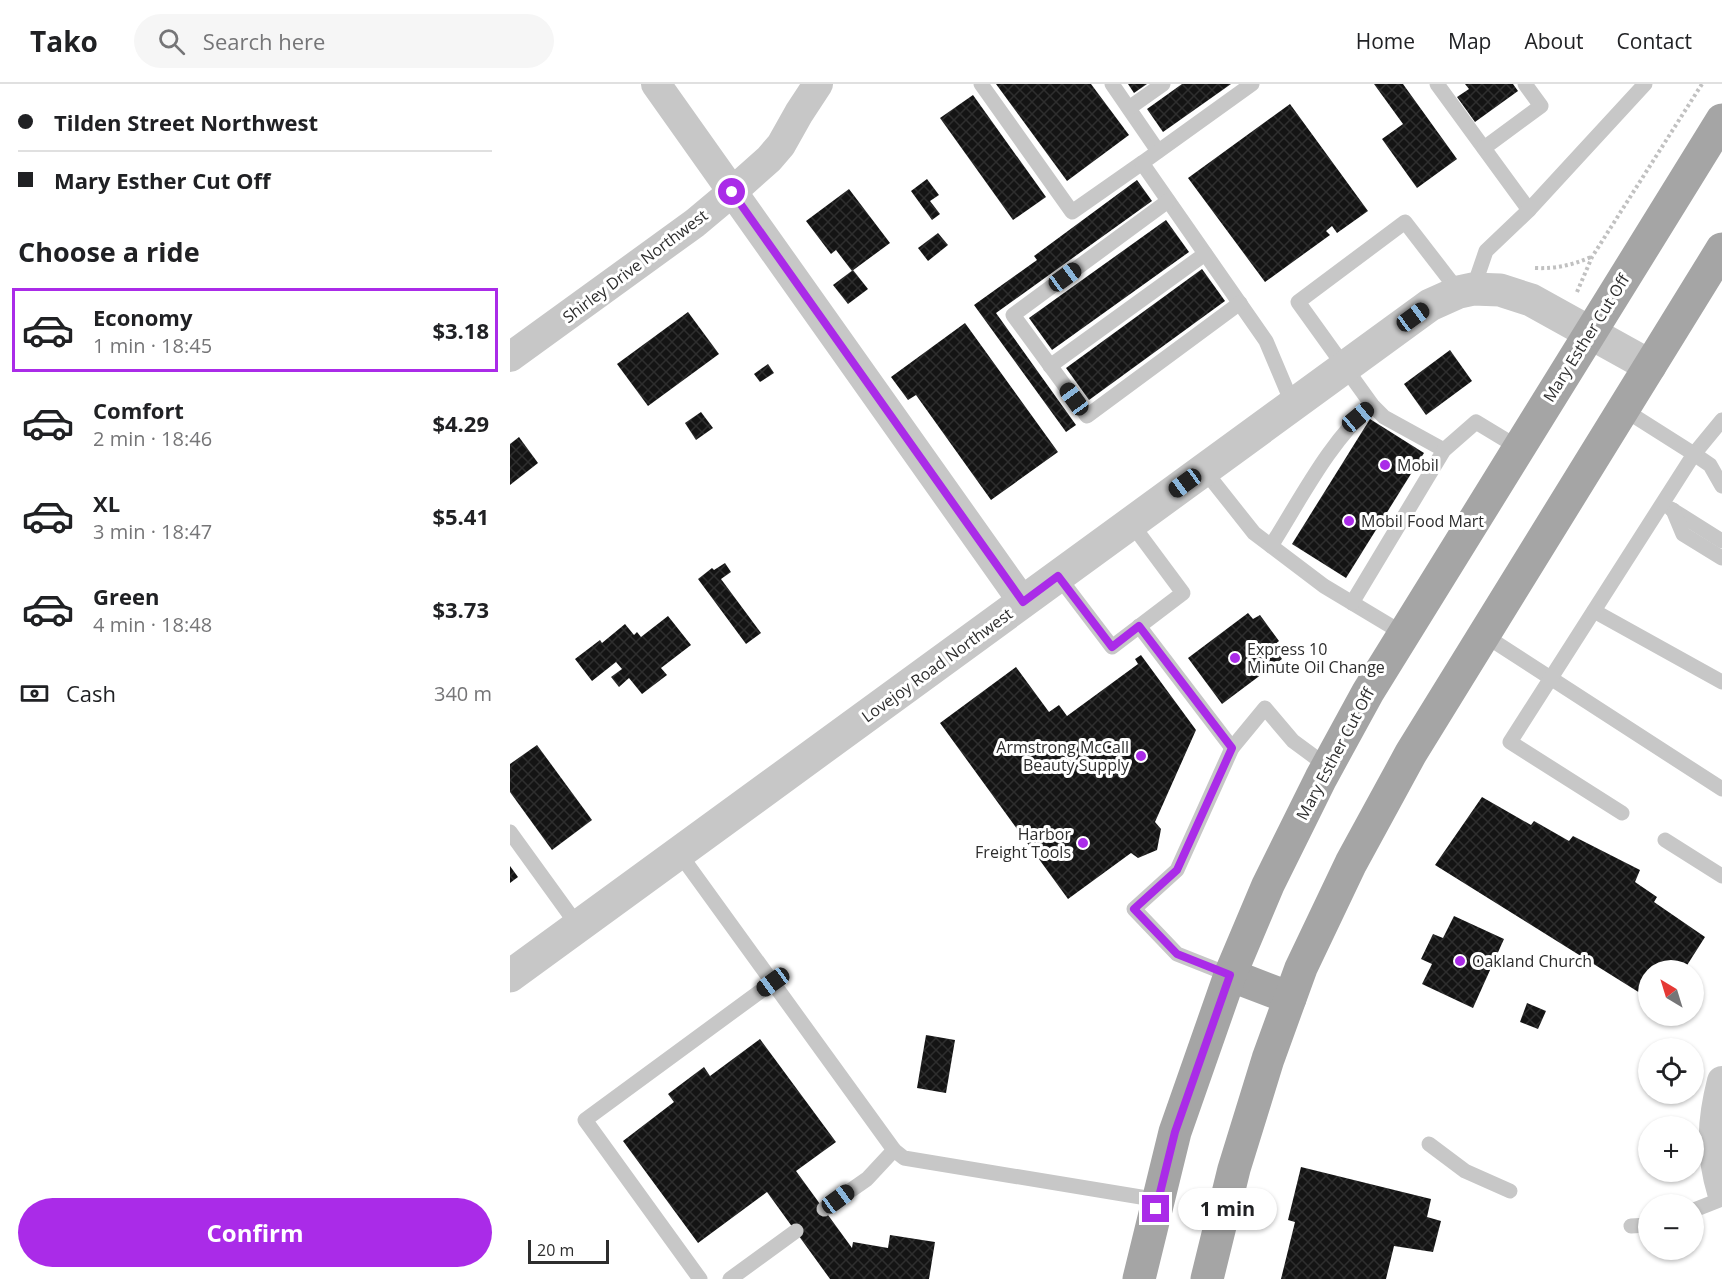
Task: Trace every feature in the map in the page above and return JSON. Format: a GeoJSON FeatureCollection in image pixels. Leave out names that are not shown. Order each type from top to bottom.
{"type":"FeatureCollection","features":[{"type":"Feature","properties":{"kind":"main road","name":"Mary Esther Cut Off"},"geometry":{"type":"LineString","coordinates":[[1139,1279],[1175,1132],[1230,975],[1268,885],[1368,692],[1722,120]]}},
{"type":"Feature","properties":{"kind":"main road"},"geometry":{"type":"LineString","coordinates":[[1207,1279],[1234,1169],[1268,1059],[1301,968],[1351,863],[1412,753],[1722,249]]}},
{"type":"Feature","properties":{"kind":"main road"},"geometry":{"type":"LineString","coordinates":[[1230,975],[1290,998]]}},
{"type":"Feature","properties":{"kind":"street"},"geometry":{"type":"LineString","coordinates":[[656,84],[1023,602]]}},
{"type":"Feature","properties":{"kind":"street","name":"Shirley Drive Northwest"},"geometry":{"type":"LineString","coordinates":[[510,357],[695,223],[770,159],[818,84]]}},
{"type":"Feature","properties":{"kind":"street","name":"Lovejoy Road Northwest"},"geometry":{"type":"LineString","coordinates":[[510,976],[1430,305],[1466,290],[1500,290],[1531,300],[1650,366]]}},
{"type":"Feature","properties":{"kind":"street"},"geometry":{"type":"LineString","coordinates":[[1722,1081],[1715,1109],[1713,1143],[1716,1173],[1722,1192]]}},
{"type":"Feature","properties":{"kind":"lane"},"geometry":{"type":"LineString","coordinates":[[981,84],[1072,212],[1252,84]]}},
{"type":"Feature","properties":{"kind":"lane"},"geometry":{"type":"LineString","coordinates":[[1112,84],[1158,151]]}},
{"type":"Feature","properties":{"kind":"lane"},"geometry":{"type":"LineString","coordinates":[[1129,108],[1163,84]]}},
{"type":"Feature","properties":{"kind":"lane"},"geometry":{"type":"LineString","coordinates":[[1437,84],[1529,210]]}},
{"type":"Feature","properties":{"kind":"lane"},"geometry":{"type":"LineString","coordinates":[[1484,148],[1541,106],[1525,84]]}},
{"type":"Feature","properties":{"kind":"lane"},"geometry":{"type":"LineString","coordinates":[[1444,450],[1384,417],[1372,405],[1298,302],[1405,222],[1466,290],[1486,251],[1529,210],[1645,84]]}},
{"type":"Feature","properties":{"kind":"lane"},"geometry":{"type":"LineString","coordinates":[[1142,163],[1266,341],[1293,405]]}},
{"type":"Feature","properties":{"kind":"lane"},"geometry":{"type":"LineString","coordinates":[[1168,201],[1013,315],[1087,416],[1240,303]]}},
{"type":"Feature","properties":{"kind":"lane"},"geometry":{"type":"LineString","coordinates":[[1050,366],[1205,254]]}},
{"type":"Feature","properties":{"kind":"lane"},"geometry":{"type":"LineString","coordinates":[[1271,546],[1341,436],[1372,405]]}},
{"type":"Feature","properties":{"kind":"lane"},"geometry":{"type":"LineString","coordinates":[[1623,410],[1710,465],[1722,486]]}},
{"type":"Feature","properties":{"kind":"lane"},"geometry":{"type":"LineString","coordinates":[[1622,813],[1510,742],[1594,611],[1668,507],[1694,454],[1722,420]]}},
{"type":"Feature","properties":{"kind":"lane"},"geometry":{"type":"LineString","coordinates":[[1352,603],[1444,450],[1476,422],[1519,448]]}},
{"type":"Feature","properties":{"kind":"lane"},"geometry":{"type":"LineString","coordinates":[[1204,470],[1254,533],[1324,586],[1404,634]]}},
{"type":"Feature","properties":{"kind":"lane"},"geometry":{"type":"LineString","coordinates":[[1668,507],[1722,541]]}},
{"type":"Feature","properties":{"kind":"lane"},"geometry":{"type":"LineString","coordinates":[[1668,507],[1683,534],[1722,558]]}},
{"type":"Feature","properties":{"kind":"lane"},"geometry":{"type":"LineString","coordinates":[[1058,576],[1112,647],[1183,593],[1131,523]]}},
{"type":"Feature","properties":{"kind":"lane"},"geometry":{"type":"LineString","coordinates":[[1594,611],[1722,682]]}},
{"type":"Feature","properties":{"kind":"lane"},"geometry":{"type":"LineString","coordinates":[[1139,626],[1232,748]]}},
{"type":"Feature","properties":{"kind":"lane"},"geometry":{"type":"LineString","coordinates":[[1484,635],[1722,789]]}},
{"type":"Feature","properties":{"kind":"lane"},"geometry":{"type":"LineString","coordinates":[[1230,975],[1177,954],[1134,909],[1177,870],[1232,748],[1265,708],[1293,741],[1328,766]]}},
{"type":"Feature","properties":{"kind":"lane"},"geometry":{"type":"LineString","coordinates":[[510,832],[578,926]]}},
{"type":"Feature","properties":{"kind":"lane"},"geometry":{"type":"LineString","coordinates":[[1665,840],[1722,876]]}},
{"type":"Feature","properties":{"kind":"lane"},"geometry":{"type":"LineString","coordinates":[[679,853],[894,1150],[904,1158],[1159,1200]]}},
{"type":"Feature","properties":{"kind":"lane"},"geometry":{"type":"LineString","coordinates":[[700,1279],[585,1120],[773,982]]}},
{"type":"Feature","properties":{"kind":"lane"},"geometry":{"type":"LineString","coordinates":[[1429,1144],[1465,1171],[1510,1191]]}},
{"type":"Feature","properties":{"kind":"lane"},"geometry":{"type":"LineString","coordinates":[[825,1209],[867,1179],[894,1150]]}},
{"type":"Feature","properties":{"kind":"lane"},"geometry":{"type":"LineString","coordinates":[[1704,1206],[1722,1198]]}},
{"type":"Feature","properties":{"kind":"lane"},"geometry":{"type":"LineString","coordinates":[[1631,1226],[1638,1226]]}},
{"type":"Feature","properties":{"kind":"lane"},"geometry":{"type":"LineString","coordinates":[[730,1279],[796,1231]]}},
{"type":"Feature","properties":{"kind":"building"},"geometry":{"type":"Polygon","coordinates":[[[996,84],[1091,84],[1129,135],[1067,181],[996,84]]]}},
{"type":"Feature","properties":{"kind":"building"},"geometry":{"type":"Polygon","coordinates":[[[1128,84],[1147,84],[1134,93],[1128,84]]]}},
{"type":"Feature","properties":{"kind":"building"},"geometry":{"type":"Polygon","coordinates":[[[1182,84],[1231,84],[1163,132],[1147,109],[1182,84]]]}},
{"type":"Feature","properties":{"kind":"building"},"geometry":{"type":"Polygon","coordinates":[[[1374,84],[1403,84],[1457,159],[1417,188],[1382,139],[1403,124],[1374,84]]]}},
{"type":"Feature","properties":{"kind":"building"},"geometry":{"type":"Polygon","coordinates":[[[1465,84],[1513,84],[1518,91],[1475,122],[1457,97],[1469,89],[1465,84]]]}},
{"type":"Feature","properties":{"kind":"building"},"geometry":{"type":"Polygon","coordinates":[[[973,95],[1046,197],[1013,220],[940,118],[973,95]]]}},
{"type":"Feature","properties":{"kind":"building"},"geometry":{"type":"Polygon","coordinates":[[[1290,104],[1368,211],[1337,233],[1332,226],[1326,231],[1330,235],[1265,282],[1188,178],[1290,104]]]}},
{"type":"Feature","properties":{"kind":"building"},"geometry":{"type":"Polygon","coordinates":[[[927,179],[939,195],[930,201],[940,214],[932,220],[911,191],[927,179]]]}},
{"type":"Feature","properties":{"kind":"building"},"geometry":{"type":"Polygon","coordinates":[[[1137,180],[1152,201],[996,313],[1076,425],[1066,432],[974,305],[1037,260],[1034,256],[1137,180]]]}},
{"type":"Feature","properties":{"kind":"building"},"geometry":{"type":"Polygon","coordinates":[[[849,189],[890,243],[852,271],[836,250],[831,254],[806,221],[849,189]]]}},
{"type":"Feature","properties":{"kind":"building"},"geometry":{"type":"Polygon","coordinates":[[[1166,220],[1189,252],[1052,350],[1029,318],[1166,220]]]}},
{"type":"Feature","properties":{"kind":"building"},"geometry":{"type":"Polygon","coordinates":[[[938,233],[948,245],[928,261],[918,248],[938,233]]]}},
{"type":"Feature","properties":{"kind":"building"},"geometry":{"type":"Polygon","coordinates":[[[1202,269],[1225,301],[1089,400],[1066,368],[1202,269]]]}},
{"type":"Feature","properties":{"kind":"building"},"geometry":{"type":"Polygon","coordinates":[[[853,270],[868,289],[848,304],[833,285],[853,270]]]}},
{"type":"Feature","properties":{"kind":"building"},"geometry":{"type":"Polygon","coordinates":[[[688,312],[719,354],[648,406],[617,364],[688,312]]]}},
{"type":"Feature","properties":{"kind":"building"},"geometry":{"type":"Polygon","coordinates":[[[965,323],[1058,452],[991,500],[916,395],[908,400],[891,377],[965,323]]]}},
{"type":"Feature","properties":{"kind":"building"},"geometry":{"type":"Polygon","coordinates":[[[1450,350],[1472,381],[1426,415],[1404,384],[1450,350]]]}},
{"type":"Feature","properties":{"kind":"building"},"geometry":{"type":"Polygon","coordinates":[[[768,364],[774,373],[760,382],[754,374],[768,364]]]}},
{"type":"Feature","properties":{"kind":"building"},"geometry":{"type":"Polygon","coordinates":[[[701,412],[713,428],[696,440],[685,423],[701,412]]]}},
{"type":"Feature","properties":{"kind":"building"},"geometry":{"type":"Polygon","coordinates":[[[1370,419],[1424,453],[1346,578],[1292,544],[1370,419]]]}},
{"type":"Feature","properties":{"kind":"building"},"geometry":{"type":"Polygon","coordinates":[[[519,437],[538,463],[510,485],[510,444],[519,437]]]}},
{"type":"Feature","properties":{"kind":"building"},"geometry":{"type":"Polygon","coordinates":[[[725,563],[731,572],[721,579],[761,633],[746,644],[698,579],[712,568],[714,570],[725,563]]]}},
{"type":"Feature","properties":{"kind":"building","name":"Express 10 Minute Oil Change"},"geometry":{"type":"Polygon","coordinates":[[[1248,613],[1253,619],[1260,615],[1279,641],[1273,646],[1282,659],[1222,704],[1188,658],[1248,613]]]}},
{"type":"Feature","properties":{"kind":"building"},"geometry":{"type":"Polygon","coordinates":[[[668,616],[691,645],[661,668],[667,675],[642,694],[629,678],[619,687],[611,677],[622,669],[616,662],[592,681],[575,659],[600,640],[602,643],[625,624],[634,635],[637,632],[641,637],[668,616]]]}},
{"type":"Feature","properties":{"kind":"building"},"geometry":{"type":"Polygon","coordinates":[[[1141,655],[1196,730],[1155,822],[1161,829],[1157,850],[1138,858],[1131,853],[1068,899],[940,723],[1016,667],[1049,712],[1059,705],[1067,716],[1138,664],[1135,659],[1141,655]]]}},
{"type":"Feature","properties":{"kind":"building"},"geometry":{"type":"Polygon","coordinates":[[[537,745],[592,820],[552,850],[510,792],[510,764],[537,745]]]}},
{"type":"Feature","properties":{"kind":"building"},"geometry":{"type":"Polygon","coordinates":[[[1482,797],[1531,825],[1534,821],[1569,841],[1573,836],[1640,870],[1635,882],[1657,897],[1654,902],[1705,937],[1690,960],[1638,960],[1638,992],[1435,865],[1482,797]]]}},
{"type":"Feature","properties":{"kind":"building"},"geometry":{"type":"Polygon","coordinates":[[[510,866],[518,877],[510,883],[510,866]]]}},
{"type":"Feature","properties":{"kind":"building","name":"Oakland Church"},"geometry":{"type":"Polygon","coordinates":[[[1454,916],[1504,939],[1473,1008],[1422,984],[1432,964],[1421,959],[1433,934],[1443,938],[1454,916]]]}},
{"type":"Feature","properties":{"kind":"building"},"geometry":{"type":"Polygon","coordinates":[[[1527,1003],[1546,1011],[1538,1029],[1520,1022],[1527,1003]]]}},
{"type":"Feature","properties":{"kind":"building"},"geometry":{"type":"Polygon","coordinates":[[[926,1035],[955,1040],[946,1093],[917,1088],[926,1035]]]}},
{"type":"Feature","properties":{"kind":"building"},"geometry":{"type":"Polygon","coordinates":[[[760,1039],[836,1142],[796,1171],[852,1248],[853,1242],[888,1248],[890,1235],[935,1242],[929,1279],[830,1279],[767,1192],[698,1243],[623,1141],[674,1102],[668,1094],[704,1067],[710,1076],[760,1039]]]}},
{"type":"Feature","properties":{"kind":"building"},"geometry":{"type":"Polygon","coordinates":[[[1301,1167],[1431,1199],[1427,1217],[1441,1221],[1433,1252],[1394,1246],[1386,1279],[1281,1279],[1295,1222],[1288,1220],[1301,1167]]]}},
{"type":"Feature","properties":{"kind":"place","name":"Mobil"},"geometry":{"type":"Point","coordinates":[1385,465]}},
{"type":"Feature","properties":{"kind":"place","name":"Mobil Food Mart"},"geometry":{"type":"Point","coordinates":[1349,521]}},
{"type":"Feature","properties":{"kind":"place","name":"Express 10 Minute Oil Change"},"geometry":{"type":"Point","coordinates":[1235,658]}},
{"type":"Feature","properties":{"kind":"place","name":"Armstrong McCall Beauty Supply"},"geometry":{"type":"Point","coordinates":[1141,756]}},
{"type":"Feature","properties":{"kind":"place","name":"Harbor Freight Tools"},"geometry":{"type":"Point","coordinates":[1083,843]}},
{"type":"Feature","properties":{"kind":"place","name":"Oakland Church"},"geometry":{"type":"Point","coordinates":[1460,961]}},
{"type":"Feature","properties":{"kind":"route"},"geometry":{"type":"LineString","coordinates":[[732,192],[1023,602],[1058,576],[1112,647],[1139,626],[1232,748],[1177,870],[1134,909],[1177,954],[1230,975],[1175,1132],[1156,1209]]}}]}
